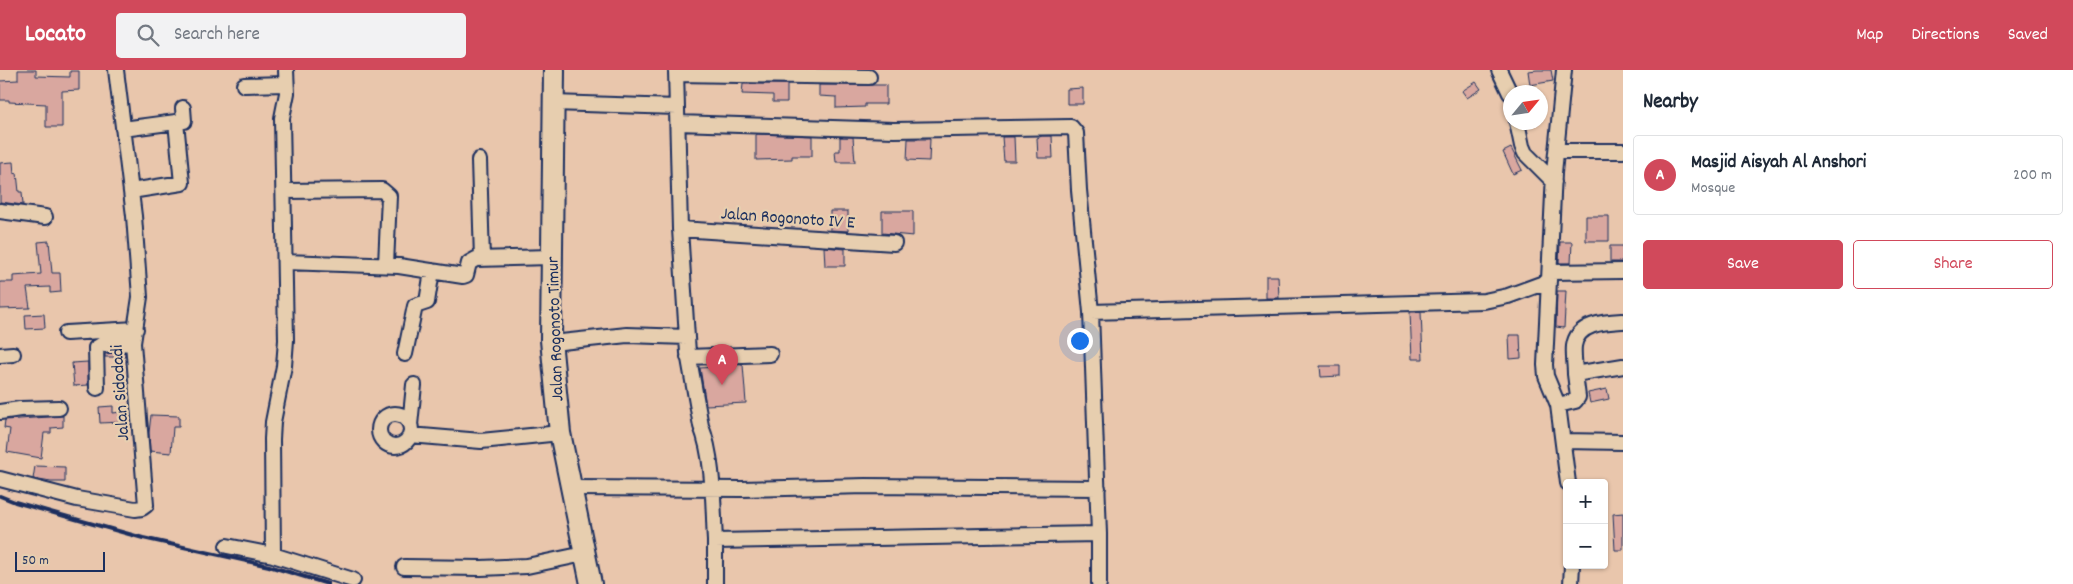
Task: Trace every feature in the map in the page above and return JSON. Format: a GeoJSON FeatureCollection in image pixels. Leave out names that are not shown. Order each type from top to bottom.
{"type":"FeatureCollection","features":[{"type":"Feature","properties":{"kind":"main road","name":"Jalan Rogonoto Timur"},"geometry":{"type":"LineString","coordinates":[[554,70],[551,257],[552,343],[560,433],[591,584]]}},
{"type":"Feature","properties":{"kind":"street","name":"Jalan Sidodadi"},"geometry":{"type":"LineString","coordinates":[[0,479],[77,499],[135,509],[145,507],[134,336],[140,297],[131,191],[116,70]]}},
{"type":"Feature","properties":{"kind":"street"},"geometry":{"type":"LineString","coordinates":[[1499,70],[1506,85]]}},
{"type":"Feature","properties":{"kind":"street"},"geometry":{"type":"LineString","coordinates":[[1564,70],[1554,182],[1544,365],[1546,376],[1558,405],[1568,479]]}},
{"type":"Feature","properties":{"kind":"street"},"geometry":{"type":"LineString","coordinates":[[715,584],[712,488],[705,436],[701,426],[688,356],[680,229],[676,72],[869,77]]}},
{"type":"Feature","properties":{"kind":"street"},"geometry":{"type":"LineString","coordinates":[[244,85],[286,77],[287,93],[282,118],[286,340],[284,366],[273,422],[273,555]]}},
{"type":"Feature","properties":{"kind":"street"},"geometry":{"type":"LineString","coordinates":[[553,103],[677,107]]}},
{"type":"Feature","properties":{"kind":"street"},"geometry":{"type":"LineString","coordinates":[[123,129],[184,121],[183,108]]}},
{"type":"Feature","properties":{"kind":"street"},"geometry":{"type":"LineString","coordinates":[[131,191],[182,183],[176,122]]}},
{"type":"Feature","properties":{"kind":"street"},"geometry":{"type":"LineString","coordinates":[[678,123],[894,130],[1072,126],[1076,133],[1079,190],[1091,312],[1098,488],[1099,584]]}},
{"type":"Feature","properties":{"kind":"street"},"geometry":{"type":"LineString","coordinates":[[1519,130],[1522,146],[1526,153],[1554,182]]}},
{"type":"Feature","properties":{"kind":"street"},"geometry":{"type":"LineString","coordinates":[[1557,151],[1623,151]]}},
{"type":"Feature","properties":{"kind":"street"},"geometry":{"type":"LineString","coordinates":[[479,160],[482,259]]}},
{"type":"Feature","properties":{"kind":"street"},"geometry":{"type":"LineString","coordinates":[[284,191],[382,190],[386,192],[390,196],[386,265]]}},
{"type":"Feature","properties":{"kind":"street"},"geometry":{"type":"LineString","coordinates":[[0,211],[45,216]]}},
{"type":"Feature","properties":{"kind":"street","name":"Jalan Rogonoto IV E"},"geometry":{"type":"LineString","coordinates":[[680,229],[894,243]]}},
{"type":"Feature","properties":{"kind":"street"},"geometry":{"type":"LineString","coordinates":[[285,262],[386,265],[464,276],[472,260],[551,257]]}},
{"type":"Feature","properties":{"kind":"street"},"geometry":{"type":"LineString","coordinates":[[405,354],[415,306],[427,302],[432,271]]}},
{"type":"Feature","properties":{"kind":"street"},"geometry":{"type":"LineString","coordinates":[[1091,312],[1484,301],[1508,296],[1550,276],[1623,271]]}},
{"type":"Feature","properties":{"kind":"street"},"geometry":{"type":"LineString","coordinates":[[1558,405],[1575,401],[1578,397],[1574,346],[1581,334],[1594,324],[1623,321]]}},
{"type":"Feature","properties":{"kind":"street"},"geometry":{"type":"LineString","coordinates":[[66,333],[134,336]]}},
{"type":"Feature","properties":{"kind":"street"},"geometry":{"type":"LineString","coordinates":[[552,343],[627,335],[687,338]]}},
{"type":"Feature","properties":{"kind":"street"},"geometry":{"type":"LineString","coordinates":[[97,388],[96,348],[101,344],[134,336]]}},
{"type":"Feature","properties":{"kind":"street"},"geometry":{"type":"LineString","coordinates":[[688,356],[770,354]]}},
{"type":"Feature","properties":{"kind":"street"},"geometry":{"type":"LineString","coordinates":[[1575,374],[1623,366]]}},
{"type":"Feature","properties":{"kind":"street"},"geometry":{"type":"LineString","coordinates":[[414,385],[410,430],[481,441],[560,433]]}},
{"type":"Feature","properties":{"kind":"street"},"geometry":{"type":"LineString","coordinates":[[0,412],[20,409],[59,408]]}},
{"type":"Feature","properties":{"kind":"street"},"geometry":{"type":"LineString","coordinates":[[1563,441],[1623,442]]}},
{"type":"Feature","properties":{"kind":"street"},"geometry":{"type":"LineString","coordinates":[[570,488],[742,489],[865,486],[1098,488]]}},
{"type":"Feature","properties":{"kind":"street"},"geometry":{"type":"LineString","coordinates":[[715,541],[1099,534]]}},
{"type":"Feature","properties":{"kind":"street"},"geometry":{"type":"LineString","coordinates":[[227,546],[273,555],[353,580]]}},
{"type":"Feature","properties":{"kind":"street"},"geometry":{"type":"LineString","coordinates":[[404,567],[481,568],[526,566],[584,554]]}},
{"type":"Feature","properties":{"kind":"street"},"geometry":{"type":"LineString","coordinates":[[1571,584],[1572,569]]}},
{"type":"Feature","properties":{"kind":"building"},"geometry":{"type":"Polygon","coordinates":[[[18,70],[36,70],[36,76],[70,77],[70,71],[79,71],[79,90],[62,91],[62,127],[46,127],[46,104],[0,100],[0,81],[18,80],[18,70]]]}},
{"type":"Feature","properties":{"kind":"building"},"geometry":{"type":"Polygon","coordinates":[[[1551,70],[1553,81],[1530,85],[1528,71],[1551,70]]]}},
{"type":"Feature","properties":{"kind":"building"},"geometry":{"type":"Polygon","coordinates":[[[1476,82],[1481,89],[1467,98],[1462,91],[1476,82]]]}},
{"type":"Feature","properties":{"kind":"building"},"geometry":{"type":"Polygon","coordinates":[[[743,84],[787,84],[787,102],[773,102],[773,95],[742,94],[743,84]]]}},
{"type":"Feature","properties":{"kind":"building"},"geometry":{"type":"Polygon","coordinates":[[[819,85],[886,85],[886,104],[865,104],[865,107],[836,108],[836,97],[819,96],[819,85]]]}},
{"type":"Feature","properties":{"kind":"building"},"geometry":{"type":"Polygon","coordinates":[[[1083,88],[1083,104],[1067,104],[1067,89],[1083,88]]]}},
{"type":"Feature","properties":{"kind":"building"},"geometry":{"type":"Polygon","coordinates":[[[756,134],[812,136],[812,156],[792,156],[792,159],[756,160],[756,134]]]}},
{"type":"Feature","properties":{"kind":"building"},"geometry":{"type":"Polygon","coordinates":[[[1052,136],[1053,158],[1038,158],[1037,138],[1052,136]]]}},
{"type":"Feature","properties":{"kind":"building"},"geometry":{"type":"Polygon","coordinates":[[[840,137],[853,137],[855,162],[836,162],[835,151],[840,151],[840,137]]]}},
{"type":"Feature","properties":{"kind":"building"},"geometry":{"type":"Polygon","coordinates":[[[1002,137],[1014,137],[1015,161],[1004,161],[1002,137]]]}},
{"type":"Feature","properties":{"kind":"building"},"geometry":{"type":"Polygon","coordinates":[[[908,139],[930,139],[929,161],[907,160],[908,139]]]}},
{"type":"Feature","properties":{"kind":"building"},"geometry":{"type":"Polygon","coordinates":[[[1511,148],[1522,170],[1513,174],[1503,152],[1511,148]]]}},
{"type":"Feature","properties":{"kind":"building"},"geometry":{"type":"Polygon","coordinates":[[[13,162],[14,174],[17,173],[19,192],[22,192],[23,205],[0,202],[0,163],[13,162]]]}},
{"type":"Feature","properties":{"kind":"building"},"geometry":{"type":"Polygon","coordinates":[[[830,211],[848,211],[848,231],[830,230],[830,211]]]}},
{"type":"Feature","properties":{"kind":"building"},"geometry":{"type":"Polygon","coordinates":[[[882,211],[913,211],[913,236],[882,233],[882,211]]]}},
{"type":"Feature","properties":{"kind":"building"},"geometry":{"type":"Polygon","coordinates":[[[1586,216],[1609,216],[1609,241],[1586,241],[1586,216]]]}},
{"type":"Feature","properties":{"kind":"building"},"geometry":{"type":"Polygon","coordinates":[[[49,241],[52,273],[60,273],[61,292],[50,293],[50,287],[27,288],[30,308],[0,309],[0,282],[13,282],[13,276],[41,274],[38,242],[49,241]]]}},
{"type":"Feature","properties":{"kind":"building"},"geometry":{"type":"Polygon","coordinates":[[[1560,242],[1572,242],[1571,263],[1559,263],[1560,242]]]}},
{"type":"Feature","properties":{"kind":"building"},"geometry":{"type":"Polygon","coordinates":[[[1610,246],[1623,246],[1623,262],[1610,262],[1610,246]]]}},
{"type":"Feature","properties":{"kind":"building"},"geometry":{"type":"Polygon","coordinates":[[[824,247],[845,249],[845,266],[825,266],[824,247]]]}},
{"type":"Feature","properties":{"kind":"building"},"geometry":{"type":"Polygon","coordinates":[[[1266,276],[1278,276],[1279,298],[1266,298],[1266,276]]]}},
{"type":"Feature","properties":{"kind":"building"},"geometry":{"type":"Polygon","coordinates":[[[1557,291],[1566,291],[1564,328],[1556,327],[1557,291]]]}},
{"type":"Feature","properties":{"kind":"building"},"geometry":{"type":"Polygon","coordinates":[[[1410,312],[1421,312],[1423,359],[1412,359],[1410,312]]]}},
{"type":"Feature","properties":{"kind":"building"},"geometry":{"type":"Polygon","coordinates":[[[44,314],[45,328],[26,329],[25,315],[44,314]]]}},
{"type":"Feature","properties":{"kind":"building"},"geometry":{"type":"Polygon","coordinates":[[[1509,335],[1520,335],[1521,358],[1510,359],[1509,335]]]}},
{"type":"Feature","properties":{"kind":"building"},"geometry":{"type":"Polygon","coordinates":[[[125,352],[125,357],[105,357],[105,354],[125,352]]]}},
{"type":"Feature","properties":{"kind":"building"},"geometry":{"type":"Polygon","coordinates":[[[88,362],[88,385],[74,386],[72,363],[88,362]]]}},
{"type":"Feature","properties":{"kind":"building"},"geometry":{"type":"Polygon","coordinates":[[[743,365],[746,403],[706,405],[700,368],[743,365]]]}},
{"type":"Feature","properties":{"kind":"building"},"geometry":{"type":"Polygon","coordinates":[[[1320,366],[1340,366],[1340,376],[1321,377],[1320,366]]]}},
{"type":"Feature","properties":{"kind":"building"},"geometry":{"type":"Polygon","coordinates":[[[1607,389],[1609,399],[1590,403],[1588,393],[1607,389]]]}},
{"type":"Feature","properties":{"kind":"building"},"geometry":{"type":"Polygon","coordinates":[[[113,406],[113,413],[121,412],[121,422],[100,423],[99,407],[113,406]]]}},
{"type":"Feature","properties":{"kind":"building"},"geometry":{"type":"Polygon","coordinates":[[[151,415],[179,416],[179,427],[173,427],[171,453],[150,451],[151,415]]]}},
{"type":"Feature","properties":{"kind":"building"},"geometry":{"type":"Polygon","coordinates":[[[63,416],[63,427],[51,428],[51,433],[44,433],[41,458],[7,452],[10,429],[4,428],[5,420],[63,416]]]}},
{"type":"Feature","properties":{"kind":"building"},"geometry":{"type":"Polygon","coordinates":[[[35,466],[65,467],[65,482],[33,479],[35,466]]]}},
{"type":"Feature","properties":{"kind":"building"},"geometry":{"type":"Polygon","coordinates":[[[1623,513],[1623,550],[1615,550],[1613,514],[1623,513]]]}},
{"type":"Feature","properties":{"kind":"railway"},"geometry":{"type":"LineString","coordinates":[[0,496],[15,502],[143,538],[269,566],[328,584]]}},
{"type":"Feature","properties":{"kind":"place","name":"Masjid Aisyah Al Anshori"},"geometry":{"type":"Point","coordinates":[722,385]}}]}
